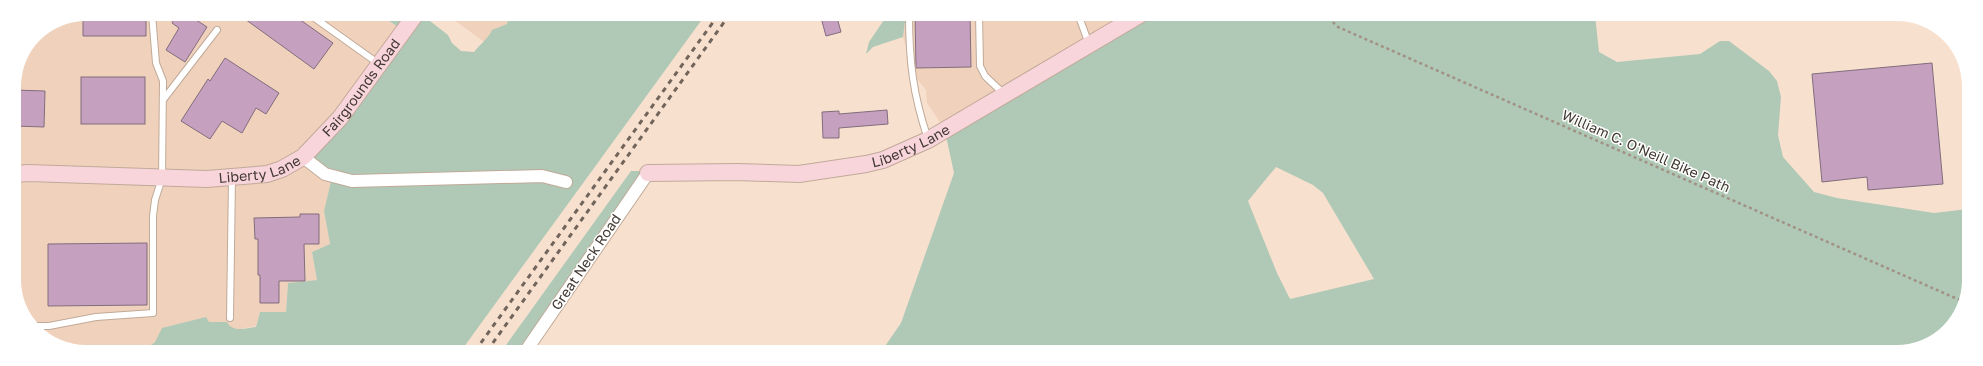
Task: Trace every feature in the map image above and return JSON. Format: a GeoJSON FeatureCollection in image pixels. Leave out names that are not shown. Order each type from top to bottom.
{"type":"FeatureCollection","features":[{"type":"Feature","properties":{"kind":"street","name":"Fairgrounds Road"},"geometry":{"type":"LineString","coordinates":[[303,157],[340,118],[411,21]]}},
{"type":"Feature","properties":{"kind":"street","name":"Liberty Lane"},"geometry":{"type":"LineString","coordinates":[[648,173],[737,172],[799,174],[883,160],[928,140],[1129,21]]}},
{"type":"Feature","properties":{"kind":"street","name":"Liberty Lane"},"geometry":{"type":"LineString","coordinates":[[21,174],[207,179],[232,178],[267,174],[282,169],[303,157],[325,174],[352,181],[542,176],[566,182]]}},
{"type":"Feature","properties":{"kind":"street","name":"Great Neck Road"},"geometry":{"type":"LineString","coordinates":[[530,345],[648,173]]}},
{"type":"Feature","properties":{"kind":"lane"},"geometry":{"type":"LineString","coordinates":[[40,326],[49,326],[96,317],[153,313],[153,216],[155,200],[162,178],[163,81],[156,63],[153,21]]}},
{"type":"Feature","properties":{"kind":"lane"},"geometry":{"type":"LineString","coordinates":[[319,21],[379,64]]}},
{"type":"Feature","properties":{"kind":"lane"},"geometry":{"type":"LineString","coordinates":[[908,21],[909,54],[917,107],[928,140]]}},
{"type":"Feature","properties":{"kind":"lane"},"geometry":{"type":"LineString","coordinates":[[979,21],[980,66],[985,76],[1005,95]]}},
{"type":"Feature","properties":{"kind":"lane"},"geometry":{"type":"LineString","coordinates":[[1081,21],[1090,45]]}},
{"type":"Feature","properties":{"kind":"lane"},"geometry":{"type":"LineString","coordinates":[[163,100],[217,30]]}},
{"type":"Feature","properties":{"kind":"lane"},"geometry":{"type":"LineString","coordinates":[[230,318],[232,178]]}},
{"type":"Feature","properties":{"kind":"path","name":"William C. O'Neill Bike Path"},"geometry":{"type":"LineString","coordinates":[[1332,21],[1338,27],[1959,300]]}},
{"type":"Feature","properties":{"kind":"shaded area"},"geometry":{"type":"Polygon","coordinates":[[[86,21],[389,21],[401,29],[332,177],[324,211],[330,244],[312,252],[317,280],[288,283],[286,312],[260,312],[256,326],[234,330],[229,327],[155,342],[151,345],[86,345],[65,342],[46,332],[40,326],[32,316],[24,301],[21,280],[21,86],[22,73],[32,50],[40,40],[61,26],[73,22],[86,21]]]}},
{"type":"Feature","properties":{"kind":"shaded area"},"geometry":{"type":"Polygon","coordinates":[[[456,21],[563,21],[525,72],[456,21]]]}},
{"type":"Feature","properties":{"kind":"shaded area"},"geometry":{"type":"Polygon","coordinates":[[[905,21],[1130,21],[944,128],[927,103],[926,90],[914,75],[903,37],[905,21]]]}},
{"type":"Feature","properties":{"kind":"green space"},"geometry":{"type":"Polygon","coordinates":[[[389,21],[430,21],[448,35],[452,43],[461,51],[474,52],[492,30],[507,24],[508,21],[701,21],[465,345],[151,345],[155,342],[162,328],[206,317],[209,322],[227,322],[236,329],[256,327],[260,312],[286,312],[288,283],[317,280],[312,252],[330,244],[324,211],[332,177],[308,161],[401,29],[389,21]]]}},
{"type":"Feature","properties":{"kind":"green space"},"geometry":{"type":"Polygon","coordinates":[[[883,21],[905,21],[903,37],[873,47],[866,54],[869,42],[883,21]]]}},
{"type":"Feature","properties":{"kind":"green space"},"geometry":{"type":"Polygon","coordinates":[[[1129,21],[1596,21],[1599,52],[1617,62],[1700,54],[1720,41],[1729,41],[1769,71],[1777,81],[1781,97],[1778,135],[1783,157],[1814,192],[1837,198],[1934,213],[1962,210],[1962,280],[1959,301],[1953,313],[1940,329],[1922,340],[1910,344],[1897,345],[886,345],[901,323],[954,173],[946,136],[1129,21]],[[1276,167],[1248,201],[1277,273],[1290,299],[1374,279],[1323,193],[1313,185],[1276,167]]]}},
{"type":"Feature","properties":{"kind":"green space"},"geometry":{"type":"Polygon","coordinates":[[[631,171],[640,171],[642,179],[528,345],[506,345],[631,171]]]}},
{"type":"Feature","properties":{"kind":"building"},"geometry":{"type":"Polygon","coordinates":[[[83,21],[146,21],[146,36],[83,36],[83,21]]]}},
{"type":"Feature","properties":{"kind":"building"},"geometry":{"type":"Polygon","coordinates":[[[173,21],[198,21],[207,27],[185,62],[166,50],[179,28],[172,23],[173,21]]]}},
{"type":"Feature","properties":{"kind":"building"},"geometry":{"type":"Polygon","coordinates":[[[248,21],[302,21],[333,43],[314,69],[248,21]]]}},
{"type":"Feature","properties":{"kind":"building"},"geometry":{"type":"Polygon","coordinates":[[[822,21],[838,21],[841,32],[826,36],[822,21]]]}},
{"type":"Feature","properties":{"kind":"building"},"geometry":{"type":"Polygon","coordinates":[[[915,21],[970,21],[971,67],[916,68],[915,21]]]}},
{"type":"Feature","properties":{"kind":"building"},"geometry":{"type":"Polygon","coordinates":[[[225,58],[279,93],[266,114],[256,108],[242,133],[222,121],[210,139],[181,121],[208,79],[210,81],[225,58]]]}},
{"type":"Feature","properties":{"kind":"building"},"geometry":{"type":"Polygon","coordinates":[[[1932,63],[1943,184],[1868,190],[1867,177],[1822,182],[1812,74],[1932,63]]]}},
{"type":"Feature","properties":{"kind":"building"},"geometry":{"type":"Polygon","coordinates":[[[81,77],[145,77],[145,124],[81,124],[81,77]]]}},
{"type":"Feature","properties":{"kind":"building"},"geometry":{"type":"Polygon","coordinates":[[[21,90],[45,91],[44,127],[21,126],[21,90]]]}},
{"type":"Feature","properties":{"kind":"building"},"geometry":{"type":"Polygon","coordinates":[[[887,110],[888,124],[839,128],[839,138],[823,138],[822,112],[839,111],[839,114],[887,110]]]}},
{"type":"Feature","properties":{"kind":"building"},"geometry":{"type":"Polygon","coordinates":[[[300,214],[319,214],[319,244],[304,244],[305,281],[279,281],[279,303],[260,303],[258,239],[255,239],[254,218],[300,217],[300,214]]]}},
{"type":"Feature","properties":{"kind":"building"},"geometry":{"type":"Polygon","coordinates":[[[147,243],[147,305],[48,306],[48,244],[147,243]]]}},
{"type":"Feature","properties":{"kind":"railway"},"geometry":{"type":"LineString","coordinates":[[479,345],[714,21]]}},
{"type":"Feature","properties":{"kind":"railway"},"geometry":{"type":"LineString","coordinates":[[491,345],[725,21]]}}]}
